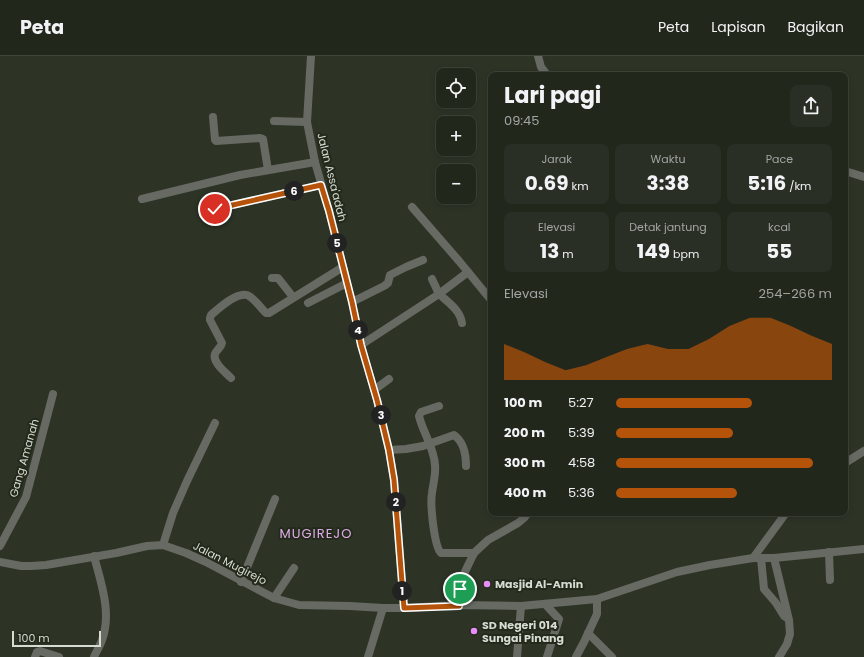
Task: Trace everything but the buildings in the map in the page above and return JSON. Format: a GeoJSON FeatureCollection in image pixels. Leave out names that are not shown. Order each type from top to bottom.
{"type":"FeatureCollection","features":[{"type":"Feature","properties":{"kind":"street","name":"Jalan Assa'adah"},"geometry":{"type":"LineString","coordinates":[[311,56],[307,122],[315,162],[329,211],[352,302],[361,345],[389,450],[394,480],[404,608]]}},
{"type":"Feature","properties":{"kind":"street"},"geometry":{"type":"LineString","coordinates":[[538,56],[541,67],[545,72]]}},
{"type":"Feature","properties":{"kind":"street"},"geometry":{"type":"LineString","coordinates":[[213,117],[216,141],[263,139],[268,170]]}},
{"type":"Feature","properties":{"kind":"street"},"geometry":{"type":"LineString","coordinates":[[274,121],[307,122]]}},
{"type":"Feature","properties":{"kind":"street"},"geometry":{"type":"LineString","coordinates":[[142,199],[240,175],[315,162]]}},
{"type":"Feature","properties":{"kind":"street"},"geometry":{"type":"LineString","coordinates":[[848,172],[864,177]]}},
{"type":"Feature","properties":{"kind":"street"},"geometry":{"type":"LineString","coordinates":[[215,209],[321,185]]}},
{"type":"Feature","properties":{"kind":"street"},"geometry":{"type":"LineString","coordinates":[[412,207],[488,296]]}},
{"type":"Feature","properties":{"kind":"street"},"geometry":{"type":"LineString","coordinates":[[352,302],[384,286],[388,283],[390,275],[423,260]]}},
{"type":"Feature","properties":{"kind":"street"},"geometry":{"type":"LineString","coordinates":[[231,378],[214,358],[215,353],[222,346],[222,343],[210,320],[211,315],[225,303],[242,295],[251,297],[266,313],[268,313],[343,267]]}},
{"type":"Feature","properties":{"kind":"street"},"geometry":{"type":"LineString","coordinates":[[361,345],[439,294],[468,272]]}},
{"type":"Feature","properties":{"kind":"street"},"geometry":{"type":"LineString","coordinates":[[272,278],[278,278],[293,297]]}},
{"type":"Feature","properties":{"kind":"street"},"geometry":{"type":"LineString","coordinates":[[432,279],[439,294],[458,312],[462,323]]}},
{"type":"Feature","properties":{"kind":"street"},"geometry":{"type":"LineString","coordinates":[[308,303],[347,283]]}},
{"type":"Feature","properties":{"kind":"street"},"geometry":{"type":"LineString","coordinates":[[374,390],[389,379]]}},
{"type":"Feature","properties":{"kind":"street","name":"Gang Amanah"},"geometry":{"type":"LineString","coordinates":[[0,546],[26,497],[53,394]]}},
{"type":"Feature","properties":{"kind":"street"},"geometry":{"type":"LineString","coordinates":[[439,406],[421,412],[419,416],[423,430],[433,453],[435,467],[431,506],[435,536],[441,553],[474,553]]}},
{"type":"Feature","properties":{"kind":"street"},"geometry":{"type":"LineString","coordinates":[[163,545],[173,513],[215,423]]}},
{"type":"Feature","properties":{"kind":"street"},"geometry":{"type":"LineString","coordinates":[[389,450],[406,449],[430,444],[454,435],[463,446],[466,456],[466,466]]}},
{"type":"Feature","properties":{"kind":"street"},"geometry":{"type":"LineString","coordinates":[[848,461],[864,451]]}},
{"type":"Feature","properties":{"kind":"street"},"geometry":{"type":"LineString","coordinates":[[241,582],[275,499]]}},
{"type":"Feature","properties":{"kind":"street"},"geometry":{"type":"LineString","coordinates":[[459,606],[461,580],[474,553],[488,540],[518,523],[526,516]]}},
{"type":"Feature","properties":{"kind":"street"},"geometry":{"type":"LineString","coordinates":[[784,516],[757,558],[764,589],[776,603],[784,616],[789,620]]}},
{"type":"Feature","properties":{"kind":"street","name":"Jalan Mugirejo"},"geometry":{"type":"LineString","coordinates":[[0,562],[21,566],[46,565],[147,546],[163,545],[206,562],[241,582],[274,598],[299,605],[404,608],[520,606],[597,599],[677,572],[710,565],[757,558],[774,558],[864,549]]}},
{"type":"Feature","properties":{"kind":"street"},"geometry":{"type":"LineString","coordinates":[[829,552],[830,580]]}},
{"type":"Feature","properties":{"kind":"street"},"geometry":{"type":"LineString","coordinates":[[94,556],[104,598],[106,616],[102,641],[94,657]]}},
{"type":"Feature","properties":{"kind":"street"},"geometry":{"type":"LineString","coordinates":[[774,558],[789,620],[790,634],[787,644],[779,657]]}},
{"type":"Feature","properties":{"kind":"street"},"geometry":{"type":"LineString","coordinates":[[274,598],[294,568]]}},
{"type":"Feature","properties":{"kind":"street"},"geometry":{"type":"LineString","coordinates":[[576,657],[597,614],[597,599]]}},
{"type":"Feature","properties":{"kind":"street"},"geometry":{"type":"LineString","coordinates":[[545,604],[559,619],[547,657]]}},
{"type":"Feature","properties":{"kind":"street"},"geometry":{"type":"LineString","coordinates":[[517,657],[520,606]]}},
{"type":"Feature","properties":{"kind":"street"},"geometry":{"type":"LineString","coordinates":[[368,657],[382,608]]}},
{"type":"Feature","properties":{"kind":"street"},"geometry":{"type":"LineString","coordinates":[[588,633],[612,657]]}},
{"type":"Feature","properties":{"kind":"street"},"geometry":{"type":"LineString","coordinates":[[35,657],[36,652],[40,651],[59,657]]}},
{"type":"Feature","properties":{"kind":"place","name":"Masjid Al-Amin"},"geometry":{"type":"Point","coordinates":[487,584]}},
{"type":"Feature","properties":{"kind":"place","name":"SD Negeri 014 Sungai Pinang"},"geometry":{"type":"Point","coordinates":[474,631]}},
{"type":"Feature","properties":{"kind":"district","name":"MUGIREJO"},"geometry":{"type":"Point","coordinates":[316,533]}},
{"type":"Feature","properties":{"kind":"route"},"geometry":{"type":"LineString","coordinates":[[215,209],[321,185],[329,211],[352,302],[361,345],[377,400],[389,450],[394,480],[404,608],[459,606],[460,589]]}}]}
